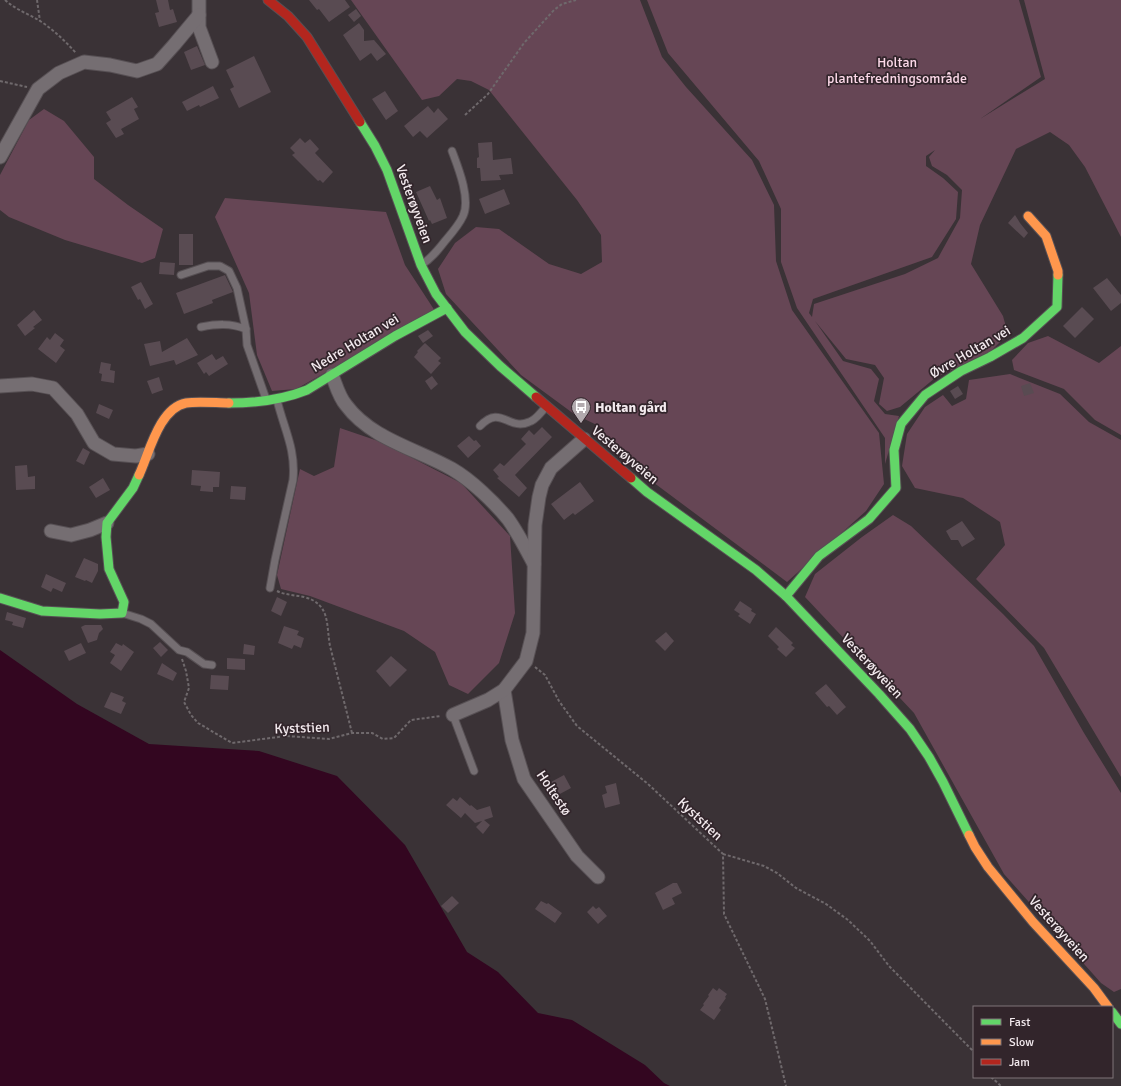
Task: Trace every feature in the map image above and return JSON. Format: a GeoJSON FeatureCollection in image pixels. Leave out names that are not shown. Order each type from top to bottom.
{"type":"FeatureCollection","features":[{"type":"Feature","properties":{"kind":"main road","name":"Vesterøyveien"},"geometry":{"type":"LineString","coordinates":[[268,0],[288,16],[307,37],[375,146],[395,190],[421,265],[436,294],[465,332],[500,366],[648,492],[756,570],[786,596],[880,694],[910,729],[943,782],[975,847],[988,867],[1033,922],[1094,988],[1107,1006]]}},
{"type":"Feature","properties":{"kind":"main road","name":"Øvre Holtan vei"},"geometry":{"type":"LineString","coordinates":[[786,596],[819,556],[869,519],[896,488],[894,450],[901,424],[925,395],[961,371],[1024,338],[1057,307],[1058,271],[1046,236],[1028,216]]}},
{"type":"Feature","properties":{"kind":"main road","name":"Nedre Holtan vei"},"geometry":{"type":"LineString","coordinates":[[107,523],[134,488],[156,434],[168,413],[178,406],[186,403],[250,403],[272,401],[300,393],[395,336],[447,308]]}},
{"type":"Feature","properties":{"kind":"main road"},"geometry":{"type":"LineString","coordinates":[[0,598],[42,611],[100,614],[122,613],[124,602],[109,569],[106,537],[107,523]]}},
{"type":"Feature","properties":{"kind":"main road"},"geometry":{"type":"LineString","coordinates":[[1113,1013],[1121,1024]]}},
{"type":"Feature","properties":{"kind":"street"},"geometry":{"type":"LineString","coordinates":[[199,0],[199,27],[212,62]]}},
{"type":"Feature","properties":{"kind":"street"},"geometry":{"type":"LineString","coordinates":[[0,157],[38,89],[59,73],[84,62],[110,65],[137,71],[157,64],[199,15]]}},
{"type":"Feature","properties":{"kind":"street"},"geometry":{"type":"LineString","coordinates":[[332,375],[344,404],[353,414],[373,430],[452,469],[485,493],[508,520],[534,564]]}},
{"type":"Feature","properties":{"kind":"street"},"geometry":{"type":"LineString","coordinates":[[0,386],[32,384],[53,388],[77,414],[94,443],[113,454],[136,456],[148,454]]}},
{"type":"Feature","properties":{"kind":"street"},"geometry":{"type":"LineString","coordinates":[[453,715],[488,700],[504,690],[526,661],[533,633],[535,525],[539,497],[542,486],[551,468],[584,439]]}},
{"type":"Feature","properties":{"kind":"street"},"geometry":{"type":"LineString","coordinates":[[51,531],[71,535],[90,530],[107,523]]}},
{"type":"Feature","properties":{"kind":"street","name":"Holtestø"},"geometry":{"type":"LineString","coordinates":[[504,690],[512,740],[524,779],[577,856],[598,877]]}},
{"type":"Feature","properties":{"kind":"lane"},"geometry":{"type":"LineString","coordinates":[[421,265],[438,250],[460,221],[465,209],[460,173],[452,151]]}},
{"type":"Feature","properties":{"kind":"lane"},"geometry":{"type":"LineString","coordinates":[[181,275],[208,266],[220,266],[229,271],[237,288],[246,328],[248,345],[281,418],[292,448],[294,468],[293,480],[270,588]]}},
{"type":"Feature","properties":{"kind":"lane"},"geometry":{"type":"LineString","coordinates":[[201,327],[220,324],[237,325],[246,328]]}},
{"type":"Feature","properties":{"kind":"lane"},"geometry":{"type":"LineString","coordinates":[[480,426],[486,420],[496,416],[521,425],[528,423],[534,420],[547,406]]}},
{"type":"Feature","properties":{"kind":"lane"},"geometry":{"type":"LineString","coordinates":[[122,613],[151,624],[179,650],[186,652],[204,664],[212,665]]}},
{"type":"Feature","properties":{"kind":"lane"},"geometry":{"type":"LineString","coordinates":[[453,715],[474,771]]}},
{"type":"Feature","properties":{"kind":"path"},"geometry":{"type":"LineString","coordinates":[[5,0],[13,7],[40,21],[56,33],[84,62]]}},
{"type":"Feature","properties":{"kind":"path"},"geometry":{"type":"LineString","coordinates":[[37,0],[40,21]]}},
{"type":"Feature","properties":{"kind":"path"},"geometry":{"type":"LineString","coordinates":[[465,115],[488,94],[524,43],[554,10],[562,4],[576,0]]}},
{"type":"Feature","properties":{"kind":"path"},"geometry":{"type":"LineString","coordinates":[[0,81],[38,89]]}},
{"type":"Feature","properties":{"kind":"path"},"geometry":{"type":"LineString","coordinates":[[270,588],[280,593],[306,597],[318,603],[324,611],[328,620],[327,632],[330,646],[352,733]]}},
{"type":"Feature","properties":{"kind":"path","name":"Kyststien"},"geometry":{"type":"LineString","coordinates":[[179,650],[186,671],[189,688],[184,702],[191,715],[198,723],[232,743],[286,736],[329,739],[352,733],[372,733],[383,739],[394,738],[411,720],[453,715]]}},
{"type":"Feature","properties":{"kind":"path","name":"Kyststien"},"geometry":{"type":"LineString","coordinates":[[526,661],[545,675],[559,701],[577,726],[648,784],[723,854],[724,914],[765,998],[786,1086]]}},
{"type":"Feature","properties":{"kind":"path"},"geometry":{"type":"LineString","coordinates":[[723,854],[764,866],[777,873],[796,888],[826,904],[848,920],[870,940],[889,966],[973,1051]]}},
{"type":"Feature","properties":{"kind":"path"},"geometry":{"type":"LineString","coordinates":[[992,1078],[1001,1086]]}},
{"type":"Feature","properties":{"kind":"green space"},"geometry":{"type":"Polygon","coordinates":[[[351,0],[640,0],[662,57],[686,87],[752,160],[774,205],[776,261],[792,310],[879,433],[884,484],[866,511],[787,582],[622,459],[601,427],[574,414],[521,375],[446,294],[438,269],[455,243],[476,227],[499,229],[549,264],[581,274],[602,262],[601,235],[577,200],[489,90],[471,81],[457,79],[439,96],[422,100],[351,0]]]}},
{"type":"Feature","properties":{"kind":"green space","name":"Holtan plantefredningsområde"},"geometry":{"type":"Polygon","coordinates":[[[647,0],[1019,0],[1041,77],[980,119],[1045,79],[1024,0],[1121,0],[1121,237],[1085,167],[1069,145],[1050,132],[1016,149],[980,225],[971,264],[1003,316],[1008,334],[991,351],[935,378],[900,407],[887,411],[879,404],[884,378],[875,365],[846,359],[815,321],[843,361],[871,369],[879,379],[874,401],[885,414],[899,416],[885,464],[885,438],[797,308],[781,262],[781,209],[759,161],[668,53],[647,0]],[[935,150],[926,156],[926,166],[943,178],[958,192],[956,219],[932,257],[813,299],[809,313],[812,317],[814,304],[905,274],[938,258],[960,218],[962,190],[947,175],[932,166],[929,157],[935,150]]]}},
{"type":"Feature","properties":{"kind":"green space"},"geometry":{"type":"Polygon","coordinates":[[[44,109],[64,121],[94,157],[94,179],[163,229],[155,258],[142,263],[65,240],[9,217],[0,210],[0,175],[29,120],[44,109]]]}},
{"type":"Feature","properties":{"kind":"green space"},"geometry":{"type":"Polygon","coordinates":[[[225,198],[386,212],[405,265],[435,311],[296,389],[272,391],[257,355],[249,293],[215,217],[225,198]]]}},
{"type":"Feature","properties":{"kind":"green space"},"geometry":{"type":"Polygon","coordinates":[[[1048,336],[1099,363],[1121,346],[1121,435],[1095,420],[1064,389],[1014,370],[1012,360],[1028,343],[1048,336]]]}},
{"type":"Feature","properties":{"kind":"green space"},"geometry":{"type":"Polygon","coordinates":[[[1010,374],[1060,394],[1089,422],[1121,440],[1121,777],[1044,648],[976,579],[1005,545],[1000,522],[963,498],[915,488],[902,466],[907,434],[925,407],[943,395],[952,406],[966,399],[969,380],[1010,374]]]}},
{"type":"Feature","properties":{"kind":"green space"},"geometry":{"type":"Polygon","coordinates":[[[340,428],[381,442],[461,483],[510,536],[515,613],[499,663],[468,694],[449,685],[435,652],[404,631],[310,596],[281,589],[277,575],[300,469],[314,476],[334,467],[340,428]]]}},
{"type":"Feature","properties":{"kind":"green space"},"geometry":{"type":"Polygon","coordinates":[[[893,515],[911,526],[1003,614],[1034,646],[1084,733],[1121,793],[1121,989],[1114,992],[1101,983],[1004,874],[914,713],[805,597],[815,574],[893,515]]]}},
{"type":"Feature","properties":{"kind":"shaded area"},"geometry":{"type":"Polygon","coordinates":[[[0,650],[77,704],[149,744],[259,751],[337,776],[405,845],[467,952],[498,972],[538,1013],[572,1020],[645,1065],[664,1083],[670,1086],[0,1086],[0,650]]]}},
{"type":"Feature","properties":{"kind":"building"},"geometry":{"type":"Polygon","coordinates":[[[156,0],[168,0],[170,10],[173,9],[177,22],[159,27],[155,13],[159,12],[156,0]]]}},
{"type":"Feature","properties":{"kind":"building"},"geometry":{"type":"Polygon","coordinates":[[[309,0],[345,0],[350,7],[329,22],[319,9],[317,10],[309,0]]]}},
{"type":"Feature","properties":{"kind":"building"},"geometry":{"type":"Polygon","coordinates":[[[356,9],[361,16],[354,22],[348,15],[356,9]]]}},
{"type":"Feature","properties":{"kind":"building"},"geometry":{"type":"Polygon","coordinates":[[[359,23],[364,30],[364,41],[374,40],[386,54],[377,61],[371,53],[360,61],[343,35],[359,23]]]}},
{"type":"Feature","properties":{"kind":"building"},"geometry":{"type":"Polygon","coordinates":[[[197,46],[205,65],[191,70],[184,52],[197,46]]]}},
{"type":"Feature","properties":{"kind":"building"},"geometry":{"type":"Polygon","coordinates":[[[254,56],[271,92],[239,108],[230,89],[234,87],[226,70],[254,56]]]}},
{"type":"Feature","properties":{"kind":"building"},"geometry":{"type":"Polygon","coordinates":[[[213,86],[219,98],[187,111],[182,102],[213,86]]]}},
{"type":"Feature","properties":{"kind":"building"},"geometry":{"type":"Polygon","coordinates":[[[385,91],[398,111],[386,120],[372,99],[385,91]]]}},
{"type":"Feature","properties":{"kind":"building"},"geometry":{"type":"Polygon","coordinates":[[[132,97],[138,107],[134,109],[139,119],[121,129],[124,134],[116,138],[106,123],[111,120],[106,112],[132,97]]]}},
{"type":"Feature","properties":{"kind":"building"},"geometry":{"type":"Polygon","coordinates":[[[428,106],[434,113],[438,108],[448,119],[427,138],[420,131],[413,137],[404,126],[428,106]]]}},
{"type":"Feature","properties":{"kind":"building"},"geometry":{"type":"Polygon","coordinates":[[[300,138],[305,143],[310,139],[319,149],[315,153],[333,172],[323,183],[320,180],[318,181],[292,155],[295,153],[290,148],[300,138]]]}},
{"type":"Feature","properties":{"kind":"building"},"geometry":{"type":"Polygon","coordinates":[[[492,142],[493,160],[511,158],[513,174],[499,175],[501,180],[481,181],[480,168],[477,168],[477,158],[479,157],[478,143],[492,142]]]}},
{"type":"Feature","properties":{"kind":"building"},"geometry":{"type":"Polygon","coordinates":[[[430,186],[437,200],[440,198],[447,218],[432,224],[430,220],[429,221],[416,192],[430,186]]]}},
{"type":"Feature","properties":{"kind":"building"},"geometry":{"type":"Polygon","coordinates":[[[504,189],[510,204],[485,214],[479,199],[504,189]]]}},
{"type":"Feature","properties":{"kind":"building"},"geometry":{"type":"Polygon","coordinates":[[[1015,215],[1028,233],[1024,238],[1008,223],[1015,215]]]}},
{"type":"Feature","properties":{"kind":"building"},"geometry":{"type":"Polygon","coordinates":[[[179,234],[193,234],[193,265],[179,265],[179,234]]]}},
{"type":"Feature","properties":{"kind":"building"},"geometry":{"type":"Polygon","coordinates":[[[160,262],[175,263],[174,275],[159,274],[160,262]]]}},
{"type":"Feature","properties":{"kind":"building"},"geometry":{"type":"Polygon","coordinates":[[[225,275],[233,292],[212,300],[213,303],[184,314],[176,293],[225,275]]]}},
{"type":"Feature","properties":{"kind":"building"},"geometry":{"type":"Polygon","coordinates":[[[1107,278],[1121,295],[1121,303],[1111,311],[1093,288],[1107,278]]]}},
{"type":"Feature","properties":{"kind":"building"},"geometry":{"type":"Polygon","coordinates":[[[141,282],[153,304],[145,309],[131,287],[141,282]]]}},
{"type":"Feature","properties":{"kind":"building"},"geometry":{"type":"Polygon","coordinates":[[[1082,307],[1094,319],[1075,338],[1063,326],[1082,307]]]}},
{"type":"Feature","properties":{"kind":"building"},"geometry":{"type":"Polygon","coordinates":[[[34,310],[42,320],[25,336],[17,325],[34,310]]]}},
{"type":"Feature","properties":{"kind":"building"},"geometry":{"type":"Polygon","coordinates":[[[428,330],[433,336],[423,343],[418,336],[428,330]]]}},
{"type":"Feature","properties":{"kind":"building"},"geometry":{"type":"Polygon","coordinates":[[[55,333],[64,340],[60,346],[65,350],[56,363],[38,349],[47,337],[50,340],[55,333]]]}},
{"type":"Feature","properties":{"kind":"building"},"geometry":{"type":"Polygon","coordinates":[[[187,338],[198,355],[176,365],[174,360],[150,366],[144,344],[160,341],[162,352],[187,338]]]}},
{"type":"Feature","properties":{"kind":"building"},"geometry":{"type":"Polygon","coordinates":[[[425,343],[441,358],[438,361],[441,363],[431,374],[414,357],[418,352],[417,351],[425,343]]]}},
{"type":"Feature","properties":{"kind":"building"},"geometry":{"type":"Polygon","coordinates":[[[212,354],[216,360],[223,356],[228,364],[209,376],[206,372],[204,374],[197,363],[212,354]]]}},
{"type":"Feature","properties":{"kind":"building"},"geometry":{"type":"Polygon","coordinates":[[[101,362],[111,364],[110,370],[115,371],[114,383],[101,381],[102,374],[99,373],[101,362]]]}},
{"type":"Feature","properties":{"kind":"building"},"geometry":{"type":"Polygon","coordinates":[[[432,376],[438,384],[431,390],[425,381],[432,376]]]}},
{"type":"Feature","properties":{"kind":"building"},"geometry":{"type":"Polygon","coordinates":[[[159,377],[163,390],[152,394],[147,381],[159,377]]]}},
{"type":"Feature","properties":{"kind":"building"},"geometry":{"type":"Polygon","coordinates":[[[1030,383],[1034,393],[1024,396],[1021,386],[1030,383]]]}},
{"type":"Feature","properties":{"kind":"building"},"geometry":{"type":"Polygon","coordinates":[[[958,386],[963,394],[955,399],[950,391],[958,386]]]}},
{"type":"Feature","properties":{"kind":"building"},"geometry":{"type":"Polygon","coordinates":[[[99,404],[113,410],[109,419],[96,413],[99,404]]]}},
{"type":"Feature","properties":{"kind":"building"},"geometry":{"type":"Polygon","coordinates":[[[542,427],[552,437],[515,475],[527,488],[519,497],[497,478],[499,477],[493,470],[500,463],[504,466],[526,444],[521,439],[529,430],[534,435],[542,427]]]}},
{"type":"Feature","properties":{"kind":"building"},"geometry":{"type":"Polygon","coordinates":[[[469,436],[474,441],[476,440],[481,446],[468,458],[457,446],[469,436]]]}},
{"type":"Feature","properties":{"kind":"building"},"geometry":{"type":"Polygon","coordinates":[[[83,448],[90,452],[84,465],[76,461],[83,448]]]}},
{"type":"Feature","properties":{"kind":"building"},"geometry":{"type":"Polygon","coordinates":[[[27,465],[28,477],[35,476],[35,489],[16,490],[15,466],[27,465]]]}},
{"type":"Feature","properties":{"kind":"building"},"geometry":{"type":"Polygon","coordinates":[[[192,470],[220,472],[219,487],[213,487],[213,492],[200,491],[201,486],[191,485],[192,470]]]}},
{"type":"Feature","properties":{"kind":"building"},"geometry":{"type":"Polygon","coordinates":[[[103,478],[110,490],[96,498],[89,487],[103,478]]]}},
{"type":"Feature","properties":{"kind":"building"},"geometry":{"type":"Polygon","coordinates":[[[580,482],[594,501],[575,515],[573,513],[564,520],[551,504],[580,482]]]}},
{"type":"Feature","properties":{"kind":"building"},"geometry":{"type":"Polygon","coordinates":[[[231,486],[246,487],[245,500],[230,499],[231,486]]]}},
{"type":"Feature","properties":{"kind":"building"},"geometry":{"type":"Polygon","coordinates":[[[962,521],[975,539],[962,547],[958,540],[951,540],[946,531],[962,521]]]}},
{"type":"Feature","properties":{"kind":"building"},"geometry":{"type":"Polygon","coordinates":[[[84,558],[98,564],[98,571],[92,583],[75,577],[84,558]]]}},
{"type":"Feature","properties":{"kind":"building"},"geometry":{"type":"Polygon","coordinates":[[[46,574],[66,583],[62,592],[53,588],[51,592],[41,587],[46,574]]]}},
{"type":"Feature","properties":{"kind":"building"},"geometry":{"type":"Polygon","coordinates":[[[277,597],[287,602],[281,616],[271,611],[277,597]]]}},
{"type":"Feature","properties":{"kind":"building"},"geometry":{"type":"Polygon","coordinates":[[[740,601],[752,609],[751,611],[756,614],[750,624],[738,616],[740,614],[734,610],[740,601]]]}},
{"type":"Feature","properties":{"kind":"building"},"geometry":{"type":"Polygon","coordinates":[[[7,612],[26,618],[23,628],[12,625],[13,622],[5,620],[7,612]]]}},
{"type":"Feature","properties":{"kind":"building"},"geometry":{"type":"Polygon","coordinates":[[[85,625],[101,625],[103,629],[99,633],[97,640],[88,643],[81,627],[85,625]]]}},
{"type":"Feature","properties":{"kind":"building"},"geometry":{"type":"Polygon","coordinates":[[[284,626],[299,631],[297,635],[304,638],[301,648],[294,645],[292,649],[278,643],[284,626]]]}},
{"type":"Feature","properties":{"kind":"building"},"geometry":{"type":"Polygon","coordinates":[[[776,627],[793,643],[791,645],[795,648],[786,657],[777,649],[779,647],[768,636],[776,627]]]}},
{"type":"Feature","properties":{"kind":"building"},"geometry":{"type":"Polygon","coordinates":[[[666,632],[674,641],[665,651],[655,641],[666,632]]]}},
{"type":"Feature","properties":{"kind":"building"},"geometry":{"type":"Polygon","coordinates":[[[160,642],[168,650],[161,657],[153,648],[160,642]]]}},
{"type":"Feature","properties":{"kind":"building"},"geometry":{"type":"Polygon","coordinates":[[[81,643],[86,653],[69,661],[64,651],[81,643]]]}},
{"type":"Feature","properties":{"kind":"building"},"geometry":{"type":"Polygon","coordinates":[[[116,643],[122,646],[123,644],[134,652],[121,671],[110,663],[115,655],[110,652],[116,643]]]}},
{"type":"Feature","properties":{"kind":"building"},"geometry":{"type":"Polygon","coordinates":[[[244,644],[255,646],[254,655],[243,654],[244,644]]]}},
{"type":"Feature","properties":{"kind":"building"},"geometry":{"type":"Polygon","coordinates":[[[391,656],[407,670],[390,687],[376,671],[391,656]]]}},
{"type":"Feature","properties":{"kind":"building"},"geometry":{"type":"Polygon","coordinates":[[[227,658],[245,659],[245,670],[227,669],[227,658]]]}},
{"type":"Feature","properties":{"kind":"building"},"geometry":{"type":"Polygon","coordinates":[[[162,663],[177,673],[173,681],[157,674],[162,663]]]}},
{"type":"Feature","properties":{"kind":"building"},"geometry":{"type":"Polygon","coordinates":[[[211,675],[229,676],[228,690],[210,689],[211,675]]]}},
{"type":"Feature","properties":{"kind":"building"},"geometry":{"type":"Polygon","coordinates":[[[826,684],[846,707],[837,715],[829,706],[827,707],[815,693],[826,684]]]}},
{"type":"Feature","properties":{"kind":"building"},"geometry":{"type":"Polygon","coordinates":[[[111,692],[124,697],[122,701],[126,703],[121,714],[104,707],[111,692]]]}},
{"type":"Feature","properties":{"kind":"building"},"geometry":{"type":"Polygon","coordinates":[[[564,775],[571,788],[558,795],[551,782],[564,775]]]}},
{"type":"Feature","properties":{"kind":"building"},"geometry":{"type":"Polygon","coordinates":[[[616,783],[620,804],[605,808],[602,795],[607,793],[605,786],[616,783]]]}},
{"type":"Feature","properties":{"kind":"building"},"geometry":{"type":"Polygon","coordinates":[[[460,797],[477,810],[490,806],[493,817],[484,820],[490,825],[483,834],[476,827],[482,821],[475,823],[465,813],[461,818],[446,805],[453,798],[457,801],[460,797]]]}},
{"type":"Feature","properties":{"kind":"building"},"geometry":{"type":"Polygon","coordinates":[[[673,883],[677,883],[682,893],[672,898],[675,904],[663,910],[655,893],[673,883]]]}},
{"type":"Feature","properties":{"kind":"building"},"geometry":{"type":"Polygon","coordinates":[[[452,896],[459,903],[448,913],[441,906],[452,896]]]}},
{"type":"Feature","properties":{"kind":"building"},"geometry":{"type":"Polygon","coordinates":[[[541,901],[547,904],[548,903],[562,913],[555,923],[535,909],[541,901]]]}},
{"type":"Feature","properties":{"kind":"building"},"geometry":{"type":"Polygon","coordinates":[[[593,906],[596,909],[599,907],[607,916],[598,924],[587,912],[593,906]]]}},
{"type":"Feature","properties":{"kind":"building"},"geometry":{"type":"Polygon","coordinates":[[[713,988],[717,991],[719,988],[727,994],[719,1008],[721,1010],[714,1020],[700,1010],[713,988]]]}},
{"type":"Feature","properties":{"kind":"traffic: fast"},"geometry":{"type":"LineString","coordinates":[[360,122],[375,146],[387,170],[421,265],[436,294],[465,332],[500,366],[536,397]]}},
{"type":"Feature","properties":{"kind":"traffic: fast"},"geometry":{"type":"LineString","coordinates":[[786,596],[819,556],[869,519],[896,488],[894,450],[901,424],[925,395],[961,371],[990,357],[1023,338],[1057,307],[1058,275]]}},
{"type":"Feature","properties":{"kind":"traffic: fast"},"geometry":{"type":"LineString","coordinates":[[229,403],[269,400],[307,390],[395,336],[447,308]]}},
{"type":"Feature","properties":{"kind":"traffic: fast"},"geometry":{"type":"LineString","coordinates":[[0,598],[42,611],[100,614],[122,613],[124,602],[109,569],[106,537],[107,523],[133,488],[139,475]]}},
{"type":"Feature","properties":{"kind":"traffic: fast"},"geometry":{"type":"LineString","coordinates":[[631,478],[647,492],[756,570],[786,596],[879,694],[910,729],[929,757],[969,835]]}},
{"type":"Feature","properties":{"kind":"traffic: fast"},"geometry":{"type":"LineString","coordinates":[[1113,1013],[1121,1024]]}},
{"type":"Feature","properties":{"kind":"traffic: slow"},"geometry":{"type":"LineString","coordinates":[[1028,216],[1046,236],[1058,275]]}},
{"type":"Feature","properties":{"kind":"traffic: slow"},"geometry":{"type":"LineString","coordinates":[[139,475],[156,433],[169,413],[177,407],[191,402],[229,403]]}},
{"type":"Feature","properties":{"kind":"traffic: slow"},"geometry":{"type":"LineString","coordinates":[[969,835],[988,867],[1033,922],[1094,988],[1107,1006]]}},
{"type":"Feature","properties":{"kind":"traffic: jam"},"geometry":{"type":"LineString","coordinates":[[268,0],[288,16],[307,37],[360,122]]}},
{"type":"Feature","properties":{"kind":"traffic: jam"},"geometry":{"type":"LineString","coordinates":[[536,397],[631,478]]}},
{"type":"Feature","properties":{"kind":"place","name":"Holtan gård"},"geometry":{"type":"Point","coordinates":[581,424]}}]}
